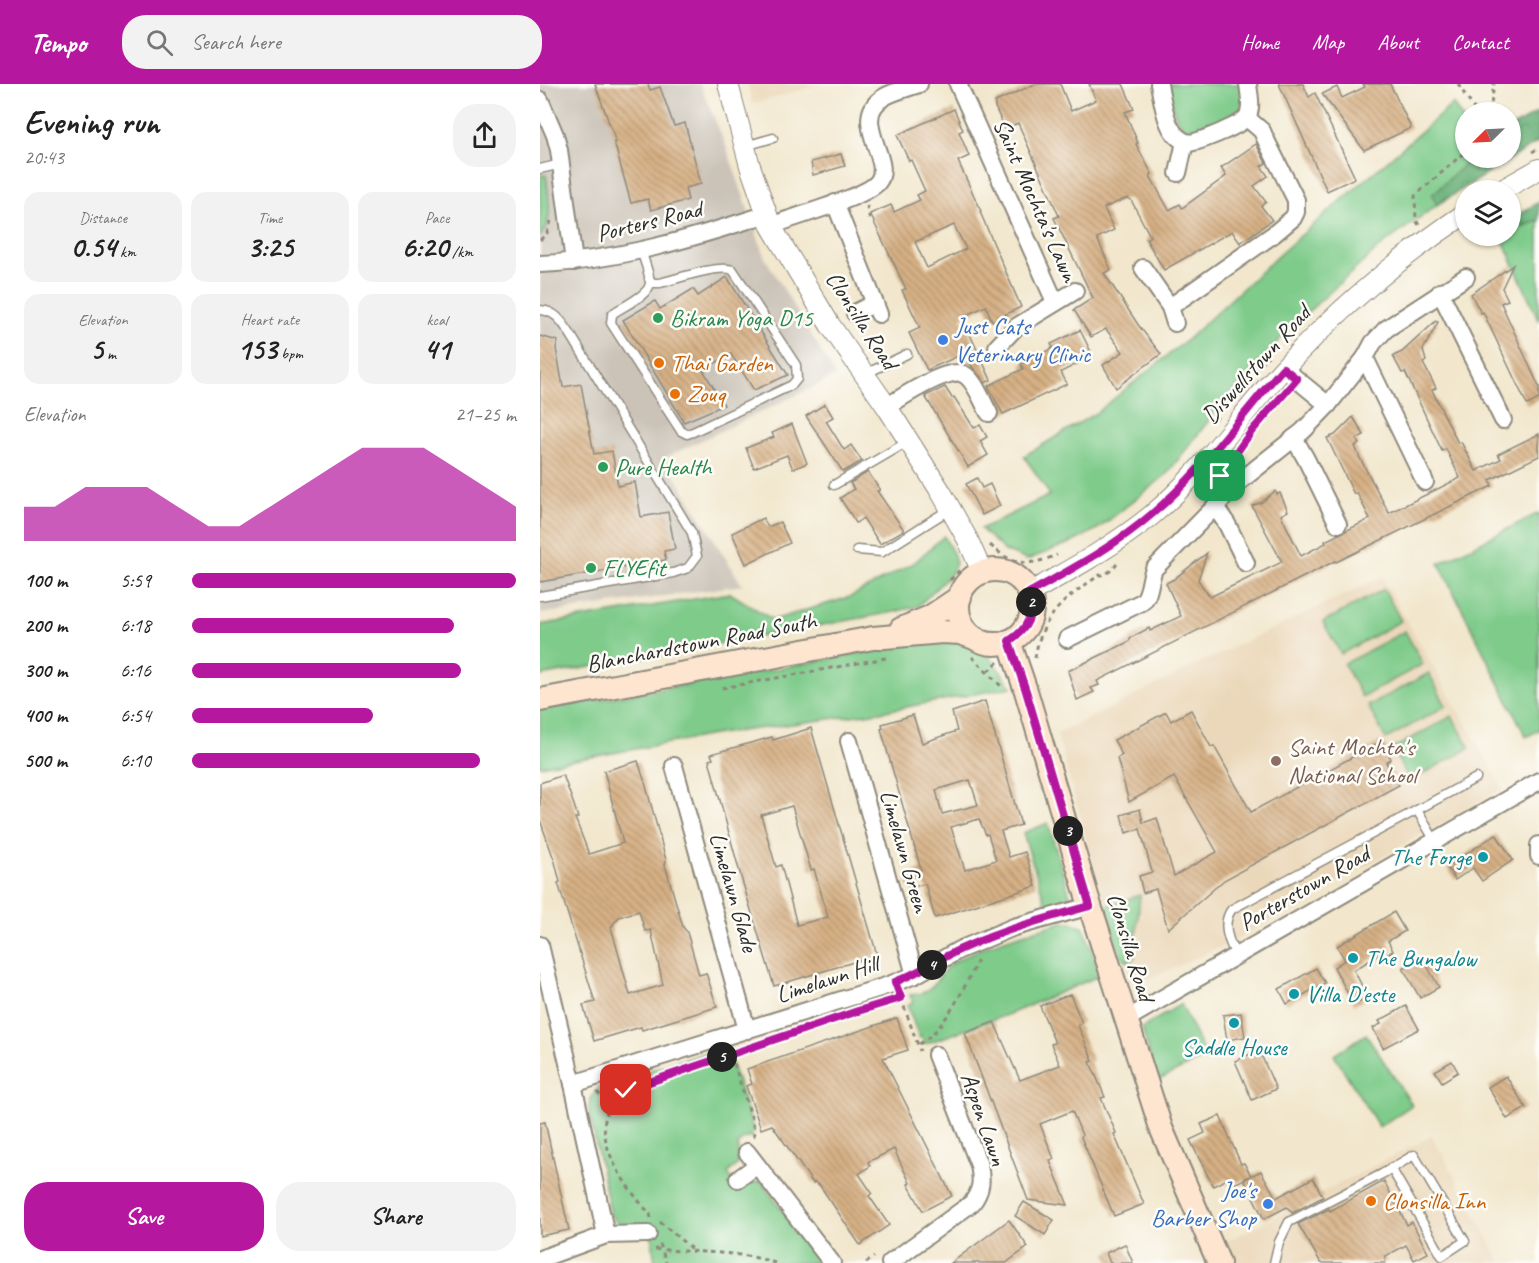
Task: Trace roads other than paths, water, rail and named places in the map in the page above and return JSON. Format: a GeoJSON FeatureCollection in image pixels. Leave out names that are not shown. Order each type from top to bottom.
{"type":"FeatureCollection","features":[{"type":"Feature","properties":{"kind":"main road"},"geometry":{"type":"LineString","coordinates":[[993,570],[1015,575],[1029,593],[1032,604],[1031,615],[1019,635],[1009,641],[998,644],[986,642],[973,646],[960,619],[952,591],[964,586],[982,572],[993,570]]}},
{"type":"Feature","properties":{"kind":"main road","name":"Blanchardstown Road South"},"geometry":{"type":"LineString","coordinates":[[873,638],[930,617],[952,591]]}},
{"type":"Feature","properties":{"kind":"main road","name":"Blanchardstown Road South"},"geometry":{"type":"LineString","coordinates":[[540,700],[873,638],[942,632],[960,633],[973,646]]}},
{"type":"Feature","properties":{"kind":"main road","name":"Clonsilla Road"},"geometry":{"type":"LineString","coordinates":[[1009,641],[1125,1020],[1161,1128],[1219,1263]]}},
{"type":"Feature","properties":{"kind":"street","name":"Clonsilla Road"},"geometry":{"type":"LineString","coordinates":[[728,84],[744,146],[769,220],[824,316],[887,407],[951,508],[982,572]]}},
{"type":"Feature","properties":{"kind":"street","name":"Porters Road"},"geometry":{"type":"LineString","coordinates":[[540,264],[574,262],[641,250],[835,203],[869,189],[877,184],[882,170],[870,126],[874,107],[884,97],[919,84]]}},
{"type":"Feature","properties":{"kind":"street","name":"Saint Mochta's Lawn"},"geometry":{"type":"LineString","coordinates":[[958,84],[1055,302]]}},
{"type":"Feature","properties":{"kind":"street"},"geometry":{"type":"LineString","coordinates":[[1159,84],[1171,128],[1185,142],[1195,142],[1246,118],[1250,108],[1248,84]]}},
{"type":"Feature","properties":{"kind":"street"},"geometry":{"type":"LineString","coordinates":[[540,100],[555,135],[574,262]]}},
{"type":"Feature","properties":{"kind":"street"},"geometry":{"type":"LineString","coordinates":[[1170,307],[1274,234],[1293,218],[1296,212],[1296,200],[1262,131],[1246,118]]}},
{"type":"Feature","properties":{"kind":"street"},"geometry":{"type":"LineString","coordinates":[[1178,173],[1185,142]]}},
{"type":"Feature","properties":{"kind":"street"},"geometry":{"type":"LineString","coordinates":[[1520,180],[1539,169]]}},
{"type":"Feature","properties":{"kind":"street"},"geometry":{"type":"LineString","coordinates":[[835,203],[877,309],[855,313]]}},
{"type":"Feature","properties":{"kind":"street","name":"Diswellstown Road"},"geometry":{"type":"LineString","coordinates":[[1029,593],[1098,555],[1153,514],[1197,471],[1283,368],[1329,321],[1428,238],[1455,220]]}},
{"type":"Feature","properties":{"kind":"street"},"geometry":{"type":"LineString","coordinates":[[1143,268],[1170,307],[1175,323]]}},
{"type":"Feature","properties":{"kind":"street"},"geometry":{"type":"LineString","coordinates":[[1067,639],[1142,602],[1148,593],[1154,569],[1239,482],[1293,438],[1328,405],[1365,358],[1373,343],[1386,329],[1466,277]]}},
{"type":"Feature","properties":{"kind":"street","name":"Saint Mochta's Lawn"},"geometry":{"type":"LineString","coordinates":[[997,347],[1016,327],[1075,291]]}},
{"type":"Feature","properties":{"kind":"street"},"geometry":{"type":"LineString","coordinates":[[1440,292],[1503,420]]}},
{"type":"Feature","properties":{"kind":"street"},"geometry":{"type":"LineString","coordinates":[[1365,358],[1425,482]]}},
{"type":"Feature","properties":{"kind":"street"},"geometry":{"type":"LineString","coordinates":[[1283,368],[1328,405]]}},
{"type":"Feature","properties":{"kind":"street"},"geometry":{"type":"LineString","coordinates":[[887,407],[949,373],[958,372],[965,374],[972,383],[988,413]]}},
{"type":"Feature","properties":{"kind":"street"},"geometry":{"type":"LineString","coordinates":[[1293,438],[1306,459],[1338,525]]}},
{"type":"Feature","properties":{"kind":"street"},"geometry":{"type":"LineString","coordinates":[[1216,508],[1227,524],[1246,563]]}},
{"type":"Feature","properties":{"kind":"street","name":"Limelawn Green"},"geometry":{"type":"LineString","coordinates":[[849,741],[915,975]]}},
{"type":"Feature","properties":{"kind":"street","name":"Limelawn Glade"},"geometry":{"type":"LineString","coordinates":[[674,766],[750,1038]]}},
{"type":"Feature","properties":{"kind":"street","name":"Porterstown Road"},"geometry":{"type":"LineString","coordinates":[[1125,1020],[1538,784]]}},
{"type":"Feature","properties":{"kind":"street"},"geometry":{"type":"LineString","coordinates":[[1539,845],[1539,856]]}},
{"type":"Feature","properties":{"kind":"street","name":"Limelawn Hill"},"geometry":{"type":"LineString","coordinates":[[573,1084],[750,1038],[897,993],[915,975],[959,950],[1014,927],[1090,906]]}},
{"type":"Feature","properties":{"kind":"street"},"geometry":{"type":"LineString","coordinates":[[540,945],[606,1235]]}},
{"type":"Feature","properties":{"kind":"street","name":"Aspen Lawn"},"geometry":{"type":"LineString","coordinates":[[883,1260],[972,1203],[979,1194],[981,1184],[979,1165],[929,1057]]}},
{"type":"Feature","properties":{"kind":"street"},"geometry":{"type":"LineString","coordinates":[[738,1179],[753,1152],[832,1263]]}},
{"type":"Feature","properties":{"kind":"street"},"geometry":{"type":"LineString","coordinates":[[540,1259],[606,1235],[651,1236]]}},
{"type":"Feature","properties":{"kind":"lane"},"geometry":{"type":"LineString","coordinates":[[744,146],[773,138]]}},
{"type":"Feature","properties":{"kind":"lane"},"geometry":{"type":"LineString","coordinates":[[540,169],[561,164]]}},
{"type":"Feature","properties":{"kind":"lane"},"geometry":{"type":"LineString","coordinates":[[641,250],[650,283],[647,291],[615,312],[611,323],[681,431],[687,434],[693,432],[792,385],[797,379],[795,365],[733,270],[718,269],[660,283],[653,283],[649,279]]}},
{"type":"Feature","properties":{"kind":"lane"},"geometry":{"type":"LineString","coordinates":[[540,310],[548,310],[556,315],[571,335],[692,533],[697,556],[688,568],[673,573],[540,596]]}},
{"type":"Feature","properties":{"kind":"lane"},"geometry":{"type":"LineString","coordinates":[[864,375],[907,354]]}},
{"type":"Feature","properties":{"kind":"lane"},"geometry":{"type":"LineString","coordinates":[[834,485],[909,441]]}},
{"type":"Feature","properties":{"kind":"lane"},"geometry":{"type":"LineString","coordinates":[[857,550],[882,552],[951,508]]}},
{"type":"Feature","properties":{"kind":"lane"},"geometry":{"type":"LineString","coordinates":[[1236,955],[1227,940],[1227,916],[1232,909],[1476,778]]}},
{"type":"Feature","properties":{"kind":"lane"},"geometry":{"type":"LineString","coordinates":[[1417,810],[1435,841]]}},
{"type":"Feature","properties":{"kind":"lane"},"geometry":{"type":"LineString","coordinates":[[1274,1263],[1279,1242],[1289,1222],[1414,1155],[1466,1241],[1442,1256],[1391,1168]]}},
{"type":"Feature","properties":{"kind":"place","name":"Bikram Yoga D15"},"geometry":{"type":"Point","coordinates":[658,318]}},
{"type":"Feature","properties":{"kind":"place","name":"Just Cats Veterinary Clinic"},"geometry":{"type":"Point","coordinates":[943,340]}},
{"type":"Feature","properties":{"kind":"place","name":"Thai Garden"},"geometry":{"type":"Point","coordinates":[659,363]}},
{"type":"Feature","properties":{"kind":"place","name":"Zouq"},"geometry":{"type":"Point","coordinates":[675,394]}},
{"type":"Feature","properties":{"kind":"place","name":"Pure Health"},"geometry":{"type":"Point","coordinates":[603,467]}},
{"type":"Feature","properties":{"kind":"place","name":"FLYEfit"},"geometry":{"type":"Point","coordinates":[591,568]}},
{"type":"Feature","properties":{"kind":"place","name":"Saint Mochta's National School"},"geometry":{"type":"Point","coordinates":[1276,761]}},
{"type":"Feature","properties":{"kind":"place","name":"The Forge"},"geometry":{"type":"Point","coordinates":[1483,857]}},
{"type":"Feature","properties":{"kind":"place","name":"The Bungalow"},"geometry":{"type":"Point","coordinates":[1353,958]}},
{"type":"Feature","properties":{"kind":"place","name":"Villa D'este"},"geometry":{"type":"Point","coordinates":[1294,994]}},
{"type":"Feature","properties":{"kind":"place","name":"Saddle House"},"geometry":{"type":"Point","coordinates":[1234,1023]}},
{"type":"Feature","properties":{"kind":"place","name":"Clonsilla Inn"},"geometry":{"type":"Point","coordinates":[1371,1201]}},
{"type":"Feature","properties":{"kind":"place","name":"Joe's Barber Shop"},"geometry":{"type":"Point","coordinates":[1268,1204]}}]}
